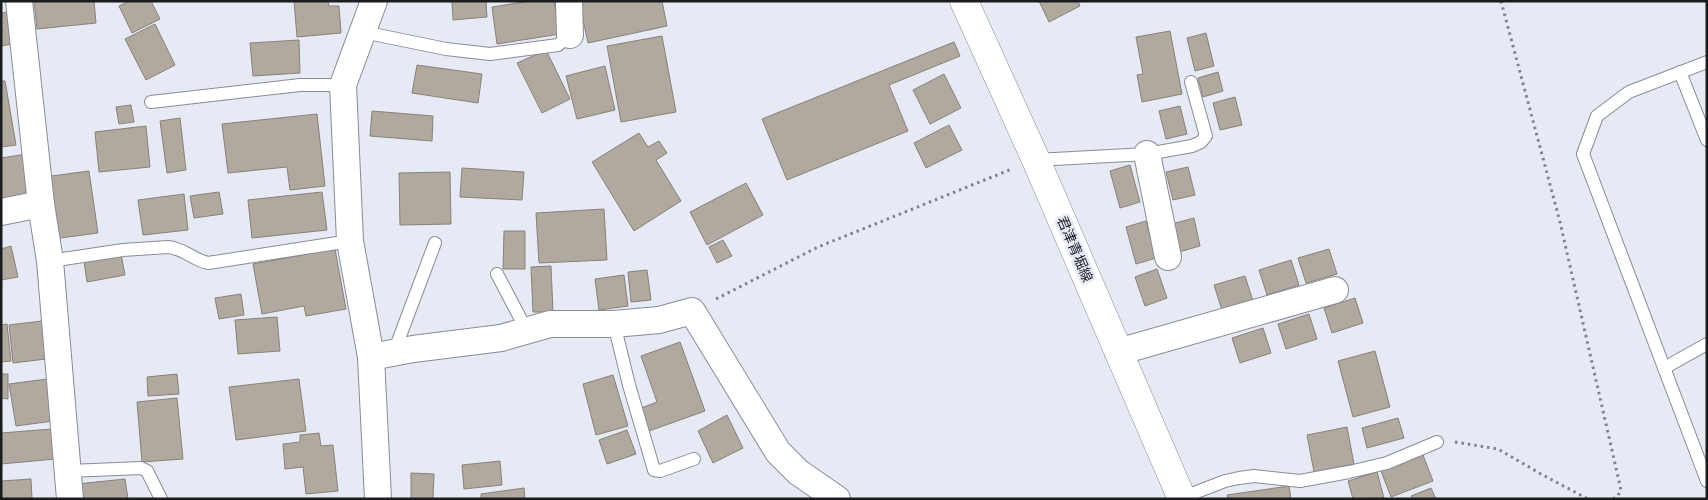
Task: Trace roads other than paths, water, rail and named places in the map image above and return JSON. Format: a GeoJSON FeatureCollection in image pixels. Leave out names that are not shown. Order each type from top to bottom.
{"type":"FeatureCollection","features":[{"type":"Feature","properties":{"kind":"main road","name":"君津青堀線"},"geometry":{"type":"LineString","coordinates":[[968,3],[1181,499]]}},
{"type":"Feature","properties":{"kind":"street"},"geometry":{"type":"LineString","coordinates":[[19,1],[41,204],[50,261],[70,499]]}},
{"type":"Feature","properties":{"kind":"street"},"geometry":{"type":"LineString","coordinates":[[374,1],[343,85],[350,240],[383,355],[378,499]]}},
{"type":"Feature","properties":{"kind":"street"},"geometry":{"type":"LineString","coordinates":[[569,1],[570,35]]}},
{"type":"Feature","properties":{"kind":"street"},"geometry":{"type":"LineString","coordinates":[[1148,154],[1168,257]]}},
{"type":"Feature","properties":{"kind":"street"},"geometry":{"type":"LineString","coordinates":[[1,212],[41,204]]}},
{"type":"Feature","properties":{"kind":"street"},"geometry":{"type":"LineString","coordinates":[[1118,352],[1335,290]]}},
{"type":"Feature","properties":{"kind":"street"},"geometry":{"type":"LineString","coordinates":[[383,355],[412,349],[501,338],[550,324],[614,324],[659,320],[692,311],[778,452],[798,472],[837,499]]}},
{"type":"Feature","properties":{"kind":"lane"},"geometry":{"type":"LineString","coordinates":[[363,32],[446,49],[490,54],[558,45],[570,35]]}},
{"type":"Feature","properties":{"kind":"lane"},"geometry":{"type":"LineString","coordinates":[[1707,62],[1629,92],[1597,116],[1583,154],[1707,481]]}},
{"type":"Feature","properties":{"kind":"lane"},"geometry":{"type":"LineString","coordinates":[[1680,72],[1707,140]]}},
{"type":"Feature","properties":{"kind":"lane"},"geometry":{"type":"LineString","coordinates":[[1036,160],[1148,154],[1192,146],[1201,142],[1206,136],[1191,82]]}},
{"type":"Feature","properties":{"kind":"lane"},"geometry":{"type":"LineString","coordinates":[[152,102],[300,84],[343,85]]}},
{"type":"Feature","properties":{"kind":"lane"},"geometry":{"type":"LineString","coordinates":[[50,261],[123,250],[174,247],[201,262],[208,263],[350,240]]}},
{"type":"Feature","properties":{"kind":"lane"},"geometry":{"type":"LineString","coordinates":[[383,355],[435,243]]}},
{"type":"Feature","properties":{"kind":"lane"},"geometry":{"type":"LineString","coordinates":[[497,274],[527,330]]}},
{"type":"Feature","properties":{"kind":"lane"},"geometry":{"type":"LineString","coordinates":[[614,324],[629,385],[654,470],[660,471],[694,458]]}},
{"type":"Feature","properties":{"kind":"lane"},"geometry":{"type":"LineString","coordinates":[[1664,368],[1707,344]]}},
{"type":"Feature","properties":{"kind":"lane"},"geometry":{"type":"LineString","coordinates":[[1181,499],[1225,481],[1238,478],[1254,476],[1300,482],[1349,472],[1387,463],[1437,442]]}},
{"type":"Feature","properties":{"kind":"lane"},"geometry":{"type":"LineString","coordinates":[[68,471],[141,468],[146,471],[161,499]]}}]}
